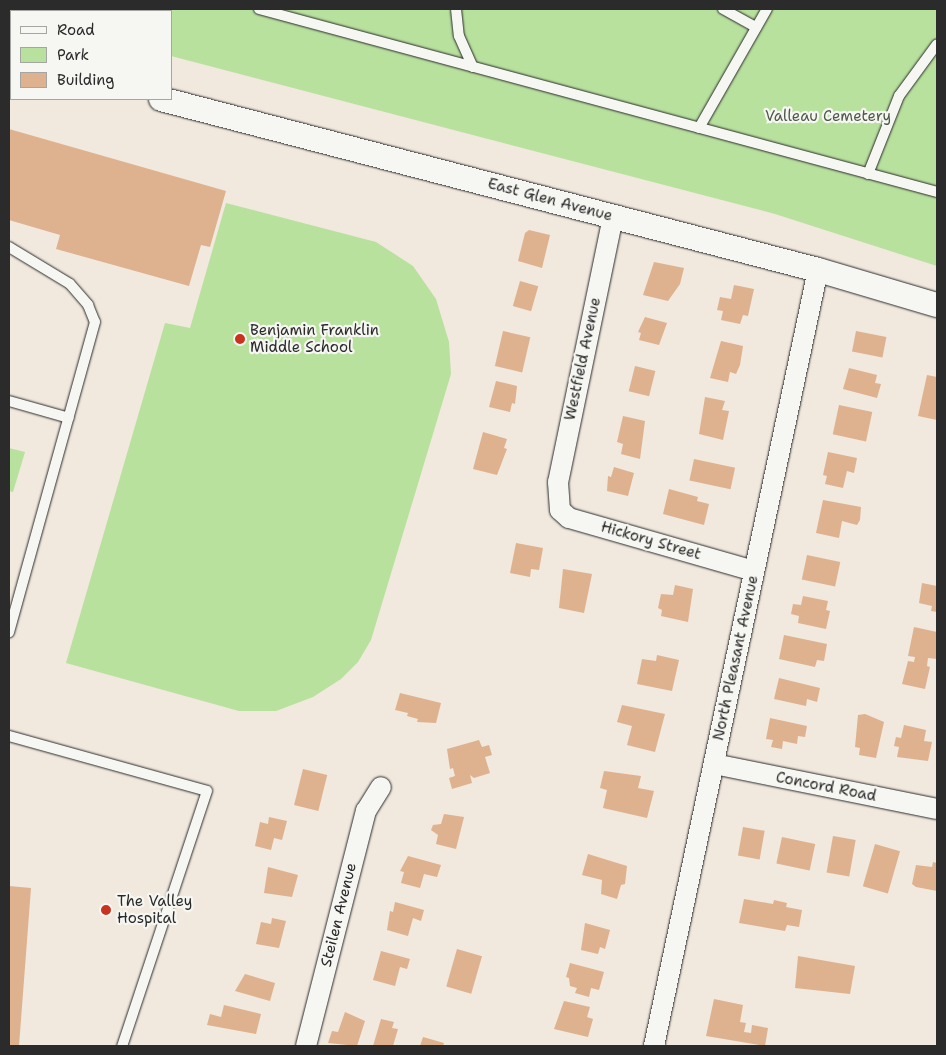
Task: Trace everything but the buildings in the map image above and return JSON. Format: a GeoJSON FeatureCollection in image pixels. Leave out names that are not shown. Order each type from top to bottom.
{"type":"FeatureCollection","features":[{"type":"Feature","properties":{"kind":"street","name":"East Glen Avenue"},"geometry":{"type":"LineString","coordinates":[[165,100],[818,270],[937,306]]}},
{"type":"Feature","properties":{"kind":"street","name":"Westfield Avenue"},"geometry":{"type":"LineString","coordinates":[[557,502],[558,482],[613,217]]}},
{"type":"Feature","properties":{"kind":"street","name":"North Pleasant Avenue"},"geometry":{"type":"LineString","coordinates":[[654,1046],[818,270]]}},
{"type":"Feature","properties":{"kind":"street","name":"Hickory Street"},"geometry":{"type":"LineString","coordinates":[[557,502],[560,510],[569,518],[754,571]]}},
{"type":"Feature","properties":{"kind":"street","name":"Concord Road"},"geometry":{"type":"LineString","coordinates":[[714,764],[937,809]]}},
{"type":"Feature","properties":{"kind":"street","name":"Steilen Avenue"},"geometry":{"type":"LineString","coordinates":[[306,1046],[366,811],[381,788]]}},
{"type":"Feature","properties":{"kind":"lane"},"geometry":{"type":"LineString","coordinates":[[259,9],[937,192]]}},
{"type":"Feature","properties":{"kind":"lane"},"geometry":{"type":"LineString","coordinates":[[456,9],[459,36],[473,67]]}},
{"type":"Feature","properties":{"kind":"lane"},"geometry":{"type":"LineString","coordinates":[[723,9],[756,28]]}},
{"type":"Feature","properties":{"kind":"lane"},"geometry":{"type":"LineString","coordinates":[[699,128],[767,9]]}},
{"type":"Feature","properties":{"kind":"lane"},"geometry":{"type":"LineString","coordinates":[[868,174],[899,96],[937,44]]}},
{"type":"Feature","properties":{"kind":"lane"},"geometry":{"type":"LineString","coordinates":[[9,247],[70,284],[88,305],[95,322],[70,418],[9,632]]}},
{"type":"Feature","properties":{"kind":"lane"},"geometry":{"type":"LineString","coordinates":[[9,401],[70,418]]}},
{"type":"Feature","properties":{"kind":"lane"},"geometry":{"type":"LineString","coordinates":[[9,736],[207,791],[122,1046]]}},
{"type":"Feature","properties":{"kind":"green space","name":"Valleau Cemetery"},"geometry":{"type":"Polygon","coordinates":[[[937,9],[937,266],[775,214],[172,56],[172,10],[54,10],[937,9]]]}},
{"type":"Feature","properties":{"kind":"green space"},"geometry":{"type":"Polygon","coordinates":[[[226,203],[376,242],[413,266],[436,299],[449,342],[451,374],[371,640],[358,662],[341,679],[313,697],[276,711],[239,711],[66,663],[165,323],[190,328],[226,203]]]}},
{"type":"Feature","properties":{"kind":"green space"},"geometry":{"type":"Polygon","coordinates":[[[9,448],[25,452],[13,492],[9,491],[9,448]]]}},
{"type":"Feature","properties":{"kind":"place","name":"Benjamin Franklin Middle School"},"geometry":{"type":"Point","coordinates":[240,339]}},
{"type":"Feature","properties":{"kind":"place","name":"The Valley Hospital"},"geometry":{"type":"Point","coordinates":[106,910]}}]}
